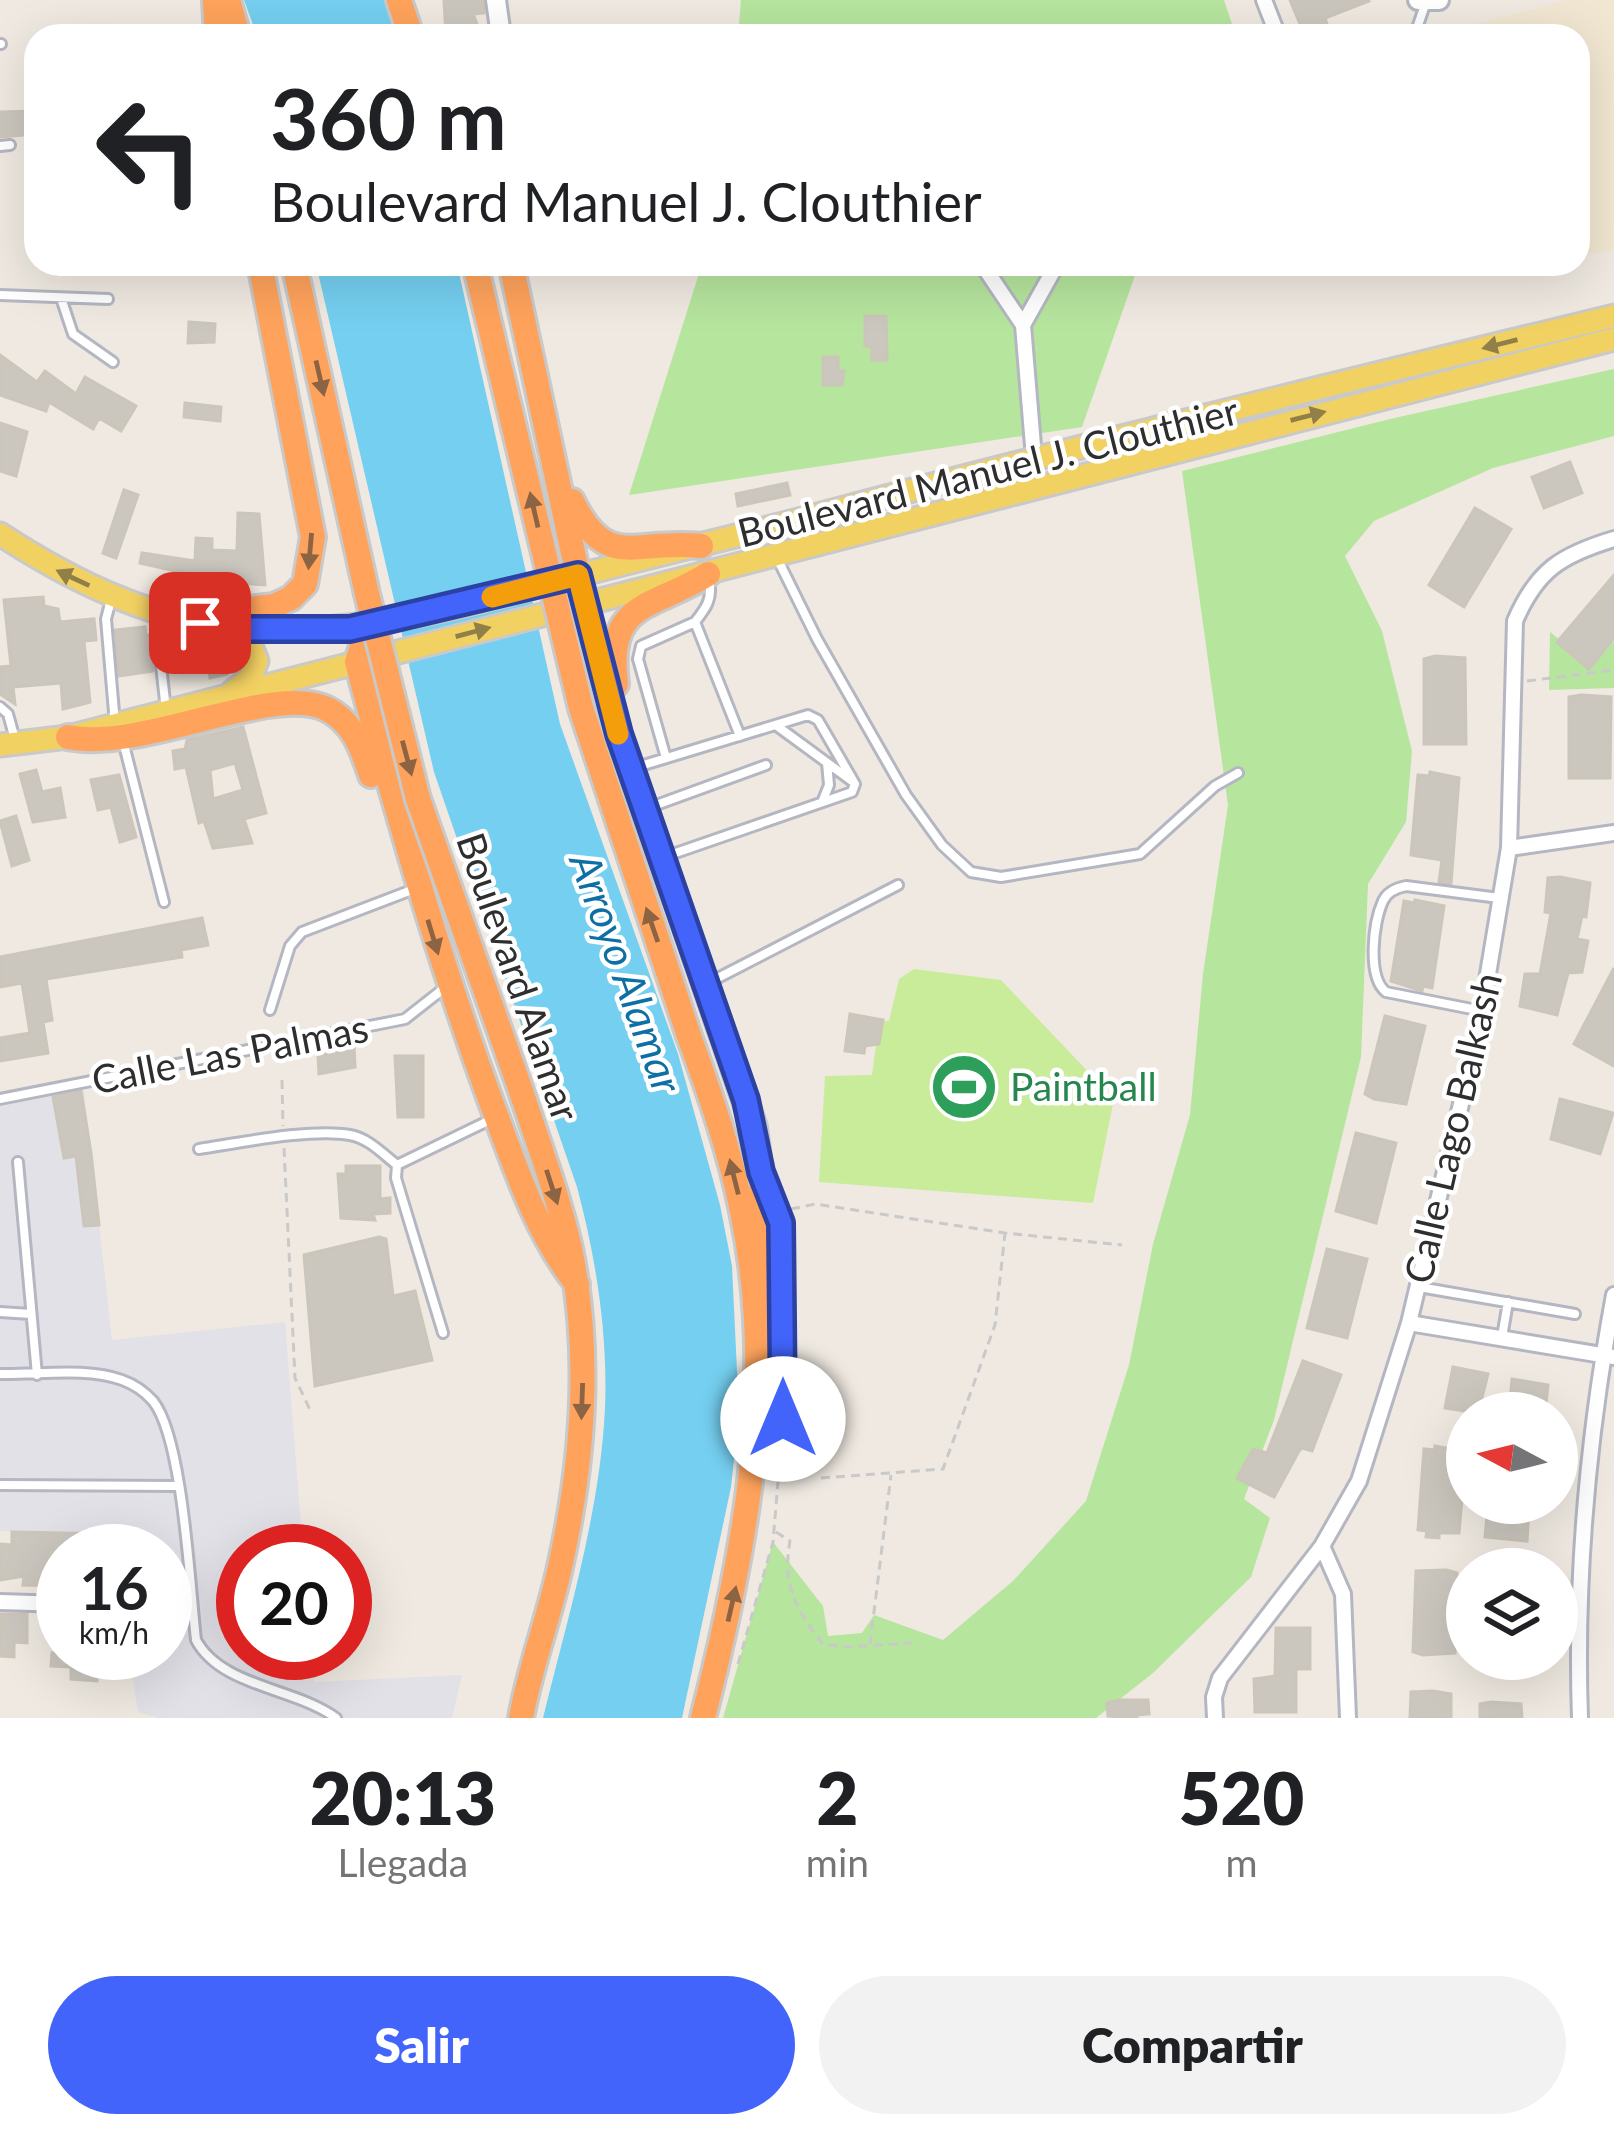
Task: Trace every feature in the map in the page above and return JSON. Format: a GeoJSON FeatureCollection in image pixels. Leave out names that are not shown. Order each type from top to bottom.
{"type":"FeatureCollection","features":[{"type":"Feature","properties":{"kind":"highway"},"geometry":{"type":"LineString","coordinates":[[177,617],[257,609],[291,598],[305,584],[312,557],[310,520],[262,276]]}},
{"type":"Feature","properties":{"kind":"highway","name":"Boulevard Alamar"},"geometry":{"type":"LineString","coordinates":[[297,276],[418,799],[557,1203],[577,1284],[581,1430],[560,1565],[520,1714]]}},
{"type":"Feature","properties":{"kind":"highway"},"geometry":{"type":"LineString","coordinates":[[479,276],[591,742],[735,1182],[755,1300]]}},
{"type":"Feature","properties":{"kind":"highway"},"geometry":{"type":"LineString","coordinates":[[517,276],[584,602],[619,734],[746,1100],[761,1172],[756,1432],[745,1539],[704,1718]]}},
{"type":"Feature","properties":{"kind":"highway"},"geometry":{"type":"LineString","coordinates":[[558,483],[585,527],[604,544],[701,546]]}},
{"type":"Feature","properties":{"kind":"highway"},"geometry":{"type":"LineString","coordinates":[[619,734],[614,652],[624,620],[650,600],[708,574]]}},
{"type":"Feature","properties":{"kind":"highway"},"geometry":{"type":"LineString","coordinates":[[372,624],[363,643],[362,661],[403,839],[448,986],[548,1242],[577,1284]]}},
{"type":"Feature","properties":{"kind":"highway"},"geometry":{"type":"LineString","coordinates":[[68,737],[86,741],[277,705],[323,707],[356,735],[381,808],[403,839]]}},
{"type":"Feature","properties":{"kind":"main road"},"geometry":{"type":"LineString","coordinates":[[1422,1],[1439,0]]}},
{"type":"Feature","properties":{"kind":"main road","name":"Boulevard Manuel J. Clouthier"},"geometry":{"type":"LineString","coordinates":[[0,534],[49,566],[177,617],[248,629],[372,624],[1614,316]]}},
{"type":"Feature","properties":{"kind":"main road","name":"Boulevard Manuel J. Clouthier"},"geometry":{"type":"LineString","coordinates":[[118,732],[166,712],[584,602],[1614,339]]}},
{"type":"Feature","properties":{"kind":"main road"},"geometry":{"type":"LineString","coordinates":[[177,617],[243,639],[255,652],[257,661],[250,678],[227,696]]}},
{"type":"Feature","properties":{"kind":"main road"},"geometry":{"type":"LineString","coordinates":[[8,744],[68,737]]}},
{"type":"Feature","properties":{"kind":"street"},"geometry":{"type":"LineString","coordinates":[[990,276],[1023,325],[1034,458]]}},
{"type":"Feature","properties":{"kind":"street"},"geometry":{"type":"LineString","coordinates":[[1023,325],[1050,276]]}},
{"type":"Feature","properties":{"kind":"street","name":"Calle Lago Balkash"},"geometry":{"type":"LineString","coordinates":[[1215,1718],[1220,1678],[1322,1546],[1359,1481],[1409,1323],[1482,1011],[1509,848],[1515,621],[1528,590],[1560,561],[1614,539]]}},
{"type":"Feature","properties":{"kind":"street"},"geometry":{"type":"LineString","coordinates":[[1509,848],[1614,833]]}},
{"type":"Feature","properties":{"kind":"street"},"geometry":{"type":"LineString","coordinates":[[1580,1718],[1576,1621],[1614,1295]]}},
{"type":"Feature","properties":{"kind":"street"},"geometry":{"type":"LineString","coordinates":[[1409,1323],[1608,1356]]}},
{"type":"Feature","properties":{"kind":"street"},"geometry":{"type":"LineString","coordinates":[[1322,1546],[1343,1594],[1348,1718]]}},
{"type":"Feature","properties":{"kind":"street"},"geometry":{"type":"LineString","coordinates":[[0,1602],[36,1603]]}},
{"type":"Feature","properties":{"kind":"lane"},"geometry":{"type":"LineString","coordinates":[[0,296],[108,299]]}},
{"type":"Feature","properties":{"kind":"lane"},"geometry":{"type":"LineString","coordinates":[[62,298],[74,334],[113,362]]}},
{"type":"Feature","properties":{"kind":"lane"},"geometry":{"type":"LineString","coordinates":[[776,556],[906,795],[942,845],[971,872],[1001,877],[1140,854],[1215,786],[1238,773]]}},
{"type":"Feature","properties":{"kind":"lane"},"geometry":{"type":"LineString","coordinates":[[666,758],[638,659],[641,646],[695,622],[712,592],[708,574]]}},
{"type":"Feature","properties":{"kind":"lane"},"geometry":{"type":"LineString","coordinates":[[112,594],[106,619],[118,732],[164,902]]}},
{"type":"Feature","properties":{"kind":"lane"},"geometry":{"type":"LineString","coordinates":[[166,712],[177,617]]}},
{"type":"Feature","properties":{"kind":"lane"},"geometry":{"type":"LineString","coordinates":[[695,622],[740,736]]}},
{"type":"Feature","properties":{"kind":"lane"},"geometry":{"type":"LineString","coordinates":[[0,707],[8,713],[8,744]]}},
{"type":"Feature","properties":{"kind":"lane"},"geometry":{"type":"LineString","coordinates":[[630,770],[808,715],[818,720],[855,784]]}},
{"type":"Feature","properties":{"kind":"lane"},"geometry":{"type":"LineString","coordinates":[[776,725],[855,784]]}},
{"type":"Feature","properties":{"kind":"lane"},"geometry":{"type":"LineString","coordinates":[[823,802],[829,785],[827,763]]}},
{"type":"Feature","properties":{"kind":"lane"},"geometry":{"type":"LineString","coordinates":[[644,809],[766,766]]}},
{"type":"Feature","properties":{"kind":"lane"},"geometry":{"type":"LineString","coordinates":[[660,858],[851,792],[855,784]]}},
{"type":"Feature","properties":{"kind":"lane"},"geometry":{"type":"LineString","coordinates":[[703,986],[898,885]]}},
{"type":"Feature","properties":{"kind":"lane"},"geometry":{"type":"LineString","coordinates":[[270,1010],[290,946],[302,932],[418,887]]}},
{"type":"Feature","properties":{"kind":"lane"},"geometry":{"type":"LineString","coordinates":[[1482,1011],[1386,992],[1375,984],[1372,968],[1379,922],[1383,900],[1395,888],[1500,898]]}},
{"type":"Feature","properties":{"kind":"lane","name":"Calle Las Palmas"},"geometry":{"type":"LineString","coordinates":[[0,1099],[405,1018],[448,986]]}},
{"type":"Feature","properties":{"kind":"lane"},"geometry":{"type":"LineString","coordinates":[[398,1165],[497,1117]]}},
{"type":"Feature","properties":{"kind":"lane"},"geometry":{"type":"LineString","coordinates":[[199,1148],[284,1137],[349,1135],[398,1165]]}},
{"type":"Feature","properties":{"kind":"lane"},"geometry":{"type":"LineString","coordinates":[[18,1162],[37,1375]]}},
{"type":"Feature","properties":{"kind":"lane"},"geometry":{"type":"LineString","coordinates":[[398,1165],[396,1178],[443,1333]]}},
{"type":"Feature","properties":{"kind":"lane"},"geometry":{"type":"LineString","coordinates":[[761,1172],[778,1212],[784,1244],[783,1419]]}},
{"type":"Feature","properties":{"kind":"lane"},"geometry":{"type":"LineString","coordinates":[[1418,1287],[1575,1314]]}},
{"type":"Feature","properties":{"kind":"lane"},"geometry":{"type":"LineString","coordinates":[[1502,1339],[1508,1302]]}},
{"type":"Feature","properties":{"kind":"lane"},"geometry":{"type":"LineString","coordinates":[[0,1312],[32,1314]]}},
{"type":"Feature","properties":{"kind":"lane"},"geometry":{"type":"LineString","coordinates":[[0,1374],[118,1378],[154,1403],[165,1424],[178,1486],[196,1640],[204,1654],[242,1676],[321,1706],[336,1718]]}},
{"type":"Feature","properties":{"kind":"lane"},"geometry":{"type":"LineString","coordinates":[[0,1485],[178,1486]]}},
{"type":"Feature","properties":{"kind":"path"},"geometry":{"type":"LineString","coordinates":[[1513,683],[1614,670]]}},
{"type":"Feature","properties":{"kind":"path"},"geometry":{"type":"LineString","coordinates":[[282,1080],[296,1378],[311,1412]]}},
{"type":"Feature","properties":{"kind":"path"},"geometry":{"type":"LineString","coordinates":[[778,1212],[815,1204],[1122,1245]]}},
{"type":"Feature","properties":{"kind":"path"},"geometry":{"type":"LineString","coordinates":[[821,1478],[943,1469],[994,1325],[1005,1233]]}},
{"type":"Feature","properties":{"kind":"path"},"geometry":{"type":"LineString","coordinates":[[734,1680],[774,1532],[783,1419]]}},
{"type":"Feature","properties":{"kind":"path"},"geometry":{"type":"LineString","coordinates":[[870,1646],[891,1474]]}},
{"type":"Feature","properties":{"kind":"path"},"geometry":{"type":"LineString","coordinates":[[774,1532],[790,1541],[789,1593],[823,1644],[912,1643]]}},
{"type":"Feature","properties":{"kind":"shaded area"},"geometry":{"type":"Polygon","coordinates":[[[1568,0],[1614,0],[1614,251],[1590,254],[1590,24],[1475,24],[1568,0]]]}},
{"type":"Feature","properties":{"kind":"shaded area"},"geometry":{"type":"Polygon","coordinates":[[[84,1089],[112,1340],[285,1322],[301,1524],[216,1524],[216,1680],[314,1682],[462,1675],[452,1718],[158,1718],[138,1712],[133,1680],[192,1680],[192,1524],[36,1524],[36,1531],[0,1531],[0,1106],[84,1089]]]}},
{"type":"Feature","properties":{"kind":"green space"},"geometry":{"type":"Polygon","coordinates":[[[741,0],[1224,0],[1232,24],[739,24],[741,0]]]}},
{"type":"Feature","properties":{"kind":"green space"},"geometry":{"type":"Polygon","coordinates":[[[698,276],[1135,276],[1082,427],[629,495],[698,276]]]}},
{"type":"Feature","properties":{"kind":"green space"},"geometry":{"type":"Polygon","coordinates":[[[1614,369],[1614,436],[1493,468],[1374,521],[1345,556],[1382,631],[1412,751],[1406,822],[1368,884],[1361,1057],[1274,1420],[1244,1499],[1270,1518],[1251,1577],[1153,1673],[1096,1718],[723,1718],[773,1542],[823,1606],[828,1636],[862,1633],[874,1615],[943,1640],[1013,1581],[1086,1501],[1129,1365],[1153,1244],[1190,1115],[1203,974],[1228,805],[1182,471],[1614,369]]]}},
{"type":"Feature","properties":{"kind":"green space"},"geometry":{"type":"Polygon","coordinates":[[[1550,632],[1592,666],[1614,641],[1614,688],[1549,690],[1550,632]]]}},
{"type":"Feature","properties":{"kind":"green space","name":"Paintball"},"geometry":{"type":"Polygon","coordinates":[[[914,969],[1001,980],[1114,1099],[1093,1203],[819,1182],[825,1076],[872,1075],[879,1022],[889,1021],[899,979],[914,969]]]}},
{"type":"Feature","properties":{"kind":"water"},"geometry":{"type":"Polygon","coordinates":[[[244,0],[384,0],[391,24],[253,24],[244,0]]]}},
{"type":"Feature","properties":{"kind":"water","name":"Arroyo Alamar"},"geometry":{"type":"Polygon","coordinates":[[[319,276],[460,276],[560,724],[678,1054],[720,1205],[732,1266],[739,1413],[731,1487],[682,1718],[543,1718],[597,1486],[605,1408],[602,1324],[577,1187],[434,772],[319,276]]]}},
{"type":"Feature","properties":{"kind":"building"},"geometry":{"type":"Polygon","coordinates":[[[444,0],[483,0],[484,13],[473,14],[477,24],[445,24],[444,0]]]}},
{"type":"Feature","properties":{"kind":"building"},"geometry":{"type":"Polygon","coordinates":[[[1290,0],[1369,0],[1325,18],[1327,24],[1300,24],[1290,0]]]}},
{"type":"Feature","properties":{"kind":"building"},"geometry":{"type":"Polygon","coordinates":[[[24,111],[24,135],[0,137],[0,112],[24,111]]]}},
{"type":"Feature","properties":{"kind":"building"},"geometry":{"type":"Polygon","coordinates":[[[865,316],[886,316],[887,360],[872,360],[872,347],[865,346],[865,316]]]}},
{"type":"Feature","properties":{"kind":"building"},"geometry":{"type":"Polygon","coordinates":[[[189,322],[215,324],[214,342],[188,343],[189,322]]]}},
{"type":"Feature","properties":{"kind":"building"},"geometry":{"type":"Polygon","coordinates":[[[0,355],[37,382],[45,371],[76,394],[85,377],[136,406],[121,431],[99,418],[93,429],[49,402],[46,411],[0,395],[0,355]]]}},
{"type":"Feature","properties":{"kind":"building"},"geometry":{"type":"Polygon","coordinates":[[[823,357],[838,357],[838,371],[844,371],[842,385],[823,385],[823,357]]]}},
{"type":"Feature","properties":{"kind":"building"},"geometry":{"type":"Polygon","coordinates":[[[185,403],[221,407],[220,421],[184,417],[185,403]]]}},
{"type":"Feature","properties":{"kind":"building"},"geometry":{"type":"Polygon","coordinates":[[[0,423],[27,432],[16,476],[0,471],[0,423]]]}},
{"type":"Feature","properties":{"kind":"building"},"geometry":{"type":"Polygon","coordinates":[[[1570,462],[1582,493],[1544,508],[1532,477],[1570,462]]]}},
{"type":"Feature","properties":{"kind":"building"},"geometry":{"type":"Polygon","coordinates":[[[787,483],[790,495],[738,506],[736,494],[787,483]]]}},
{"type":"Feature","properties":{"kind":"building"},"geometry":{"type":"Polygon","coordinates":[[[124,490],[138,495],[116,558],[103,553],[124,490]]]}},
{"type":"Feature","properties":{"kind":"building"},"geometry":{"type":"Polygon","coordinates":[[[1475,508],[1511,529],[1464,607],[1429,585],[1475,508]]]}},
{"type":"Feature","properties":{"kind":"building"},"geometry":{"type":"Polygon","coordinates":[[[238,513],[259,514],[265,585],[194,580],[194,575],[140,563],[142,553],[195,561],[196,538],[212,539],[212,550],[237,551],[238,513]]]}},
{"type":"Feature","properties":{"kind":"building"},"geometry":{"type":"Polygon","coordinates":[[[1614,575],[1614,638],[1589,669],[1557,642],[1614,575]]]}},
{"type":"Feature","properties":{"kind":"building"},"geometry":{"type":"Polygon","coordinates":[[[43,597],[44,606],[58,609],[60,622],[94,619],[96,640],[84,641],[90,702],[63,709],[61,683],[13,687],[15,704],[0,694],[1,667],[11,666],[4,600],[43,597]]]}},
{"type":"Feature","properties":{"kind":"building"},"geometry":{"type":"Polygon","coordinates":[[[145,627],[153,671],[119,676],[115,630],[145,627]]]}},
{"type":"Feature","properties":{"kind":"building"},"geometry":{"type":"Polygon","coordinates":[[[166,632],[210,641],[224,650],[227,674],[210,678],[207,653],[178,659],[180,667],[170,669],[166,632]]]}},
{"type":"Feature","properties":{"kind":"building"},"geometry":{"type":"Polygon","coordinates":[[[1465,658],[1466,744],[1424,744],[1424,659],[1465,658]]]}},
{"type":"Feature","properties":{"kind":"building"},"geometry":{"type":"Polygon","coordinates":[[[1569,697],[1611,697],[1610,778],[1569,778],[1569,697]]]}},
{"type":"Feature","properties":{"kind":"building"},"geometry":{"type":"Polygon","coordinates":[[[243,727],[266,813],[244,819],[252,843],[213,848],[204,821],[199,823],[186,767],[175,769],[173,751],[185,749],[187,740],[243,727]],[[235,763],[210,770],[213,799],[243,790],[235,763]]]}},
{"type":"Feature","properties":{"kind":"building"},"geometry":{"type":"Polygon","coordinates":[[[36,770],[42,792],[60,788],[65,817],[33,822],[20,774],[36,770]]]}},
{"type":"Feature","properties":{"kind":"building"},"geometry":{"type":"Polygon","coordinates":[[[1430,772],[1459,778],[1451,884],[1439,882],[1442,860],[1411,855],[1418,775],[1429,776],[1430,772]]]}},
{"type":"Feature","properties":{"kind":"building"},"geometry":{"type":"Polygon","coordinates":[[[119,775],[136,837],[120,842],[111,807],[98,810],[91,780],[119,775]]]}},
{"type":"Feature","properties":{"kind":"building"},"geometry":{"type":"Polygon","coordinates":[[[16,816],[29,860],[12,866],[0,821],[16,816]]]}},
{"type":"Feature","properties":{"kind":"building"},"geometry":{"type":"Polygon","coordinates":[[[1548,878],[1590,883],[1586,917],[1582,916],[1577,939],[1588,941],[1582,972],[1568,973],[1557,1015],[1520,1006],[1525,974],[1540,974],[1551,913],[1545,912],[1548,878]]]}},
{"type":"Feature","properties":{"kind":"building"},"geometry":{"type":"Polygon","coordinates":[[[1404,901],[1444,906],[1432,988],[1423,986],[1422,991],[1391,981],[1404,901]]]}},
{"type":"Feature","properties":{"kind":"building"},"geometry":{"type":"Polygon","coordinates":[[[202,918],[208,945],[181,950],[182,957],[46,979],[52,1020],[43,1022],[48,1053],[0,1061],[0,1038],[30,1033],[22,983],[0,987],[0,957],[202,918]]]}},
{"type":"Feature","properties":{"kind":"building"},"geometry":{"type":"Polygon","coordinates":[[[1614,968],[1614,1066],[1574,1044],[1614,968]]]}},
{"type":"Feature","properties":{"kind":"building"},"geometry":{"type":"Polygon","coordinates":[[[850,1014],[883,1020],[879,1044],[865,1046],[864,1053],[845,1051],[850,1014]]]}},
{"type":"Feature","properties":{"kind":"building"},"geometry":{"type":"Polygon","coordinates":[[[1385,1016],[1425,1026],[1406,1104],[1365,1094],[1385,1016]]]}},
{"type":"Feature","properties":{"kind":"building"},"geometry":{"type":"Polygon","coordinates":[[[341,1046],[354,1046],[355,1067],[319,1074],[318,1054],[341,1051],[341,1046]]]}},
{"type":"Feature","properties":{"kind":"building"},"geometry":{"type":"Polygon","coordinates":[[[395,1056],[423,1056],[423,1117],[398,1117],[395,1056]]]}},
{"type":"Feature","properties":{"kind":"building"},"geometry":{"type":"Polygon","coordinates":[[[81,1091],[99,1225],[84,1226],[76,1156],[64,1158],[53,1097],[81,1091]]]}},
{"type":"Feature","properties":{"kind":"building"},"geometry":{"type":"Polygon","coordinates":[[[1560,1099],[1613,1113],[1600,1154],[1551,1139],[1560,1099]]]}},
{"type":"Feature","properties":{"kind":"building"},"geometry":{"type":"Polygon","coordinates":[[[1356,1133],[1396,1143],[1376,1223],[1336,1211],[1356,1133]]]}},
{"type":"Feature","properties":{"kind":"building"},"geometry":{"type":"Polygon","coordinates":[[[346,1166],[380,1166],[380,1199],[390,1198],[390,1213],[373,1214],[375,1220],[341,1218],[338,1174],[346,1174],[346,1166]]]}},
{"type":"Feature","properties":{"kind":"building"},"geometry":{"type":"Polygon","coordinates":[[[386,1239],[393,1296],[415,1291],[432,1360],[315,1386],[304,1255],[386,1239]]]}},
{"type":"Feature","properties":{"kind":"building"},"geometry":{"type":"Polygon","coordinates":[[[1327,1249],[1367,1259],[1347,1338],[1307,1328],[1327,1249]]]}},
{"type":"Feature","properties":{"kind":"building"},"geometry":{"type":"Polygon","coordinates":[[[1303,1361],[1341,1375],[1312,1451],[1299,1451],[1274,1497],[1237,1478],[1253,1449],[1267,1453],[1303,1361]]]}},
{"type":"Feature","properties":{"kind":"building"},"geometry":{"type":"Polygon","coordinates":[[[1453,1367],[1488,1374],[1483,1392],[1448,1392],[1453,1367]]]}},
{"type":"Feature","properties":{"kind":"building"},"geometry":{"type":"Polygon","coordinates":[[[1512,1379],[1548,1385],[1547,1392],[1511,1392],[1512,1379]]]}},
{"type":"Feature","properties":{"kind":"building"},"geometry":{"type":"Polygon","coordinates":[[[1435,1446],[1446,1448],[1446,1524],[1460,1524],[1459,1533],[1439,1533],[1439,1538],[1426,1537],[1427,1531],[1418,1530],[1424,1449],[1435,1450],[1435,1446]]]}},
{"type":"Feature","properties":{"kind":"building"},"geometry":{"type":"Polygon","coordinates":[[[1486,1524],[1528,1524],[1527,1541],[1485,1537],[1486,1524]]]}},
{"type":"Feature","properties":{"kind":"building"},"geometry":{"type":"Polygon","coordinates":[[[12,1532],[36,1532],[36,1585],[23,1585],[24,1576],[0,1580],[0,1544],[12,1545],[12,1532]]]}},
{"type":"Feature","properties":{"kind":"building"},"geometry":{"type":"Polygon","coordinates":[[[1446,1570],[1446,1654],[1413,1652],[1416,1571],[1446,1570]]]}},
{"type":"Feature","properties":{"kind":"building"},"geometry":{"type":"Polygon","coordinates":[[[0,1614],[27,1614],[27,1643],[14,1642],[14,1657],[0,1656],[0,1614]]]}},
{"type":"Feature","properties":{"kind":"building"},"geometry":{"type":"Polygon","coordinates":[[[1276,1628],[1310,1628],[1310,1669],[1296,1669],[1296,1712],[1255,1712],[1254,1679],[1275,1676],[1276,1628]]]}},
{"type":"Feature","properties":{"kind":"building"},"geometry":{"type":"Polygon","coordinates":[[[1411,1692],[1451,1694],[1451,1718],[1410,1718],[1411,1692]]]}},
{"type":"Feature","properties":{"kind":"building"},"geometry":{"type":"Polygon","coordinates":[[[1148,1700],[1149,1714],[1108,1716],[1107,1703],[1148,1700]]]}},
{"type":"Feature","properties":{"kind":"building"},"geometry":{"type":"Polygon","coordinates":[[[1480,1704],[1521,1704],[1522,1718],[1480,1718],[1480,1704]]]}},
{"type":"Feature","properties":{"kind":"slow traffic"},"geometry":{"type":"LineString","coordinates":[[492,597],[578,575],[618,734]]}},
{"type":"Feature","properties":{"kind":"place","name":"Paintball"},"geometry":{"type":"Point","coordinates":[964,1087]}},
{"type":"Feature","properties":{"kind":"route"},"geometry":{"type":"LineString","coordinates":[[200,623],[248,629],[350,629],[578,575],[619,734],[746,1100],[761,1172],[781,1223],[783,1419]]}}]}
